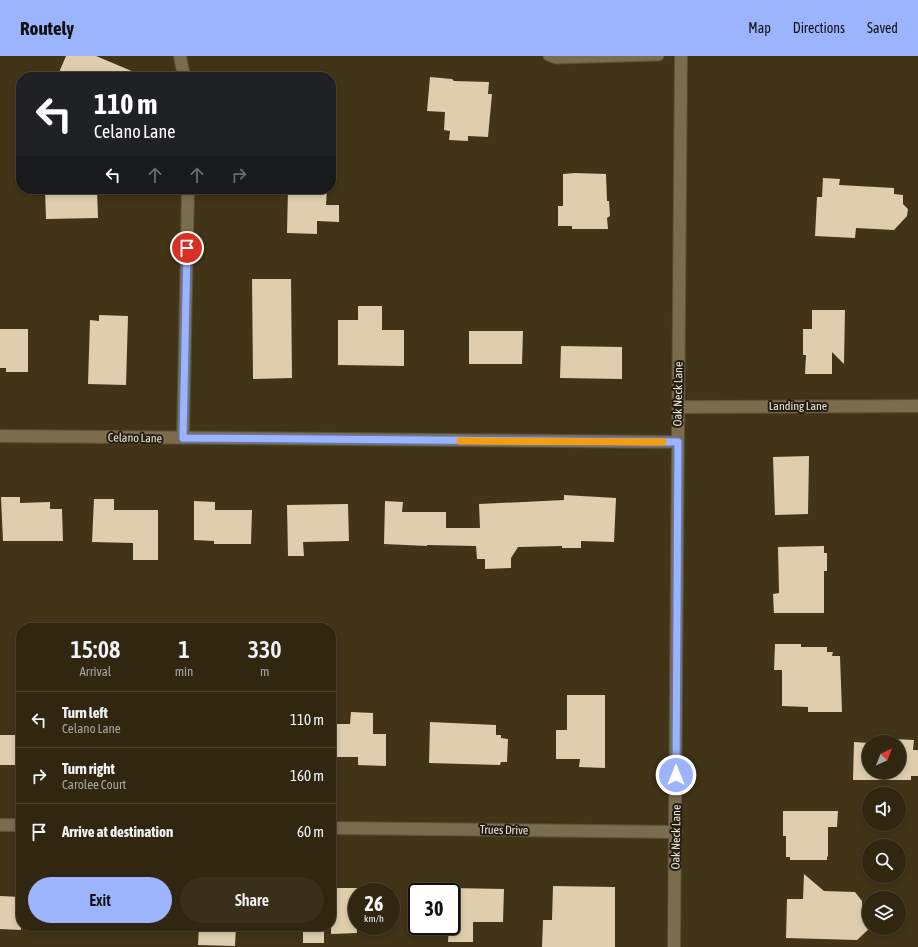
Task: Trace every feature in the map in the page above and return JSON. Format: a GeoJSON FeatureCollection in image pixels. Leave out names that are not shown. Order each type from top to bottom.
{"type":"FeatureCollection","features":[{"type":"Feature","properties":{"kind":"street"},"geometry":{"type":"LineString","coordinates":[[180,56],[183,72]]}},
{"type":"Feature","properties":{"kind":"street","name":"Oak Neck Lane"},"geometry":{"type":"LineString","coordinates":[[674,947],[681,56]]}},
{"type":"Feature","properties":{"kind":"street"},"geometry":{"type":"LineString","coordinates":[[183,438],[188,194]]}},
{"type":"Feature","properties":{"kind":"street","name":"Landing Lane"},"geometry":{"type":"LineString","coordinates":[[678,407],[918,406]]}},
{"type":"Feature","properties":{"kind":"street","name":"Celano Lane"},"geometry":{"type":"LineString","coordinates":[[0,436],[678,442]]}},
{"type":"Feature","properties":{"kind":"street"},"geometry":{"type":"LineString","coordinates":[[0,825],[16,825]]}},
{"type":"Feature","properties":{"kind":"street","name":"Trues Drive"},"geometry":{"type":"LineString","coordinates":[[336,828],[676,832]]}},
{"type":"Feature","properties":{"kind":"lane"},"geometry":{"type":"LineString","coordinates":[[548,56],[556,59],[659,56]]}},
{"type":"Feature","properties":{"kind":"building"},"geometry":{"type":"Polygon","coordinates":[[[66,56],[96,56],[134,72],[59,72],[66,56]]]}},
{"type":"Feature","properties":{"kind":"building"},"geometry":{"type":"Polygon","coordinates":[[[430,77],[452,79],[454,81],[489,82],[488,94],[492,94],[488,137],[468,136],[468,141],[449,140],[450,131],[444,130],[445,112],[427,111],[430,77]]]}},
{"type":"Feature","properties":{"kind":"building"},"geometry":{"type":"Polygon","coordinates":[[[563,174],[606,174],[607,201],[609,201],[610,216],[607,218],[608,229],[572,229],[572,226],[558,226],[558,206],[563,206],[563,174]]]}},
{"type":"Feature","properties":{"kind":"building"},"geometry":{"type":"Polygon","coordinates":[[[823,178],[840,179],[839,185],[894,188],[894,194],[903,195],[903,204],[908,209],[907,216],[894,230],[856,228],[855,238],[815,236],[817,197],[822,197],[823,178]]]}},
{"type":"Feature","properties":{"kind":"building"},"geometry":{"type":"Polygon","coordinates":[[[45,194],[97,194],[98,218],[46,219],[45,194]]]}},
{"type":"Feature","properties":{"kind":"building"},"geometry":{"type":"Polygon","coordinates":[[[288,194],[327,194],[326,205],[339,205],[339,222],[317,221],[317,234],[287,233],[288,194]]]}},
{"type":"Feature","properties":{"kind":"building"},"geometry":{"type":"Polygon","coordinates":[[[252,279],[291,279],[292,378],[253,379],[252,279]]]}},
{"type":"Feature","properties":{"kind":"building"},"geometry":{"type":"Polygon","coordinates":[[[358,306],[382,306],[382,330],[404,330],[404,366],[338,365],[338,320],[358,320],[358,306]]]}},
{"type":"Feature","properties":{"kind":"building"},"geometry":{"type":"Polygon","coordinates":[[[812,310],[845,310],[844,364],[832,352],[832,374],[805,374],[806,355],[803,355],[803,329],[812,329],[812,310]]]}},
{"type":"Feature","properties":{"kind":"building"},"geometry":{"type":"Polygon","coordinates":[[[99,315],[128,316],[126,385],[88,384],[90,320],[99,321],[99,315]]]}},
{"type":"Feature","properties":{"kind":"building"},"geometry":{"type":"Polygon","coordinates":[[[0,329],[28,329],[28,372],[6,372],[6,368],[0,368],[0,329]]]}},
{"type":"Feature","properties":{"kind":"building"},"geometry":{"type":"Polygon","coordinates":[[[469,331],[523,331],[522,364],[469,364],[469,331]]]}},
{"type":"Feature","properties":{"kind":"building"},"geometry":{"type":"Polygon","coordinates":[[[561,346],[622,347],[622,379],[560,378],[561,346]]]}},
{"type":"Feature","properties":{"kind":"building"},"geometry":{"type":"Polygon","coordinates":[[[809,456],[808,514],[775,515],[773,457],[809,456]]]}},
{"type":"Feature","properties":{"kind":"building"},"geometry":{"type":"Polygon","coordinates":[[[564,495],[616,498],[614,542],[581,541],[581,548],[562,548],[562,546],[518,547],[511,558],[511,568],[485,569],[485,559],[477,559],[476,546],[384,544],[385,501],[403,502],[402,512],[446,512],[446,528],[480,528],[479,504],[564,500],[564,495]]]}},
{"type":"Feature","properties":{"kind":"building"},"geometry":{"type":"Polygon","coordinates":[[[1,497],[20,497],[20,503],[50,502],[50,509],[62,509],[63,541],[3,541],[1,497]]]}},
{"type":"Feature","properties":{"kind":"building"},"geometry":{"type":"Polygon","coordinates":[[[94,499],[114,499],[114,510],[158,510],[158,560],[133,560],[133,543],[92,542],[94,499]]]}},
{"type":"Feature","properties":{"kind":"building"},"geometry":{"type":"Polygon","coordinates":[[[194,501],[215,502],[215,510],[252,510],[251,544],[214,544],[214,541],[194,540],[194,501]]]}},
{"type":"Feature","properties":{"kind":"building"},"geometry":{"type":"Polygon","coordinates":[[[348,504],[349,541],[303,542],[304,556],[288,556],[287,505],[348,504]]]}},
{"type":"Feature","properties":{"kind":"building"},"geometry":{"type":"Polygon","coordinates":[[[824,546],[824,553],[827,553],[827,571],[824,571],[824,613],[774,613],[773,594],[779,593],[778,547],[824,546]]]}},
{"type":"Feature","properties":{"kind":"building"},"geometry":{"type":"Polygon","coordinates":[[[775,644],[801,644],[801,647],[827,647],[827,652],[833,652],[832,656],[840,656],[842,712],[808,712],[808,707],[782,706],[782,670],[774,670],[775,644]]]}},
{"type":"Feature","properties":{"kind":"building"},"geometry":{"type":"Polygon","coordinates":[[[567,695],[605,695],[605,768],[579,767],[580,759],[556,759],[556,730],[567,730],[567,695]]]}},
{"type":"Feature","properties":{"kind":"building"},"geometry":{"type":"Polygon","coordinates":[[[351,712],[373,713],[373,734],[386,734],[386,766],[358,765],[358,757],[336,757],[336,724],[350,724],[351,712]]]}},
{"type":"Feature","properties":{"kind":"building"},"geometry":{"type":"Polygon","coordinates":[[[430,722],[496,725],[496,735],[501,735],[501,738],[508,739],[507,762],[501,762],[500,765],[429,763],[430,722]]]}},
{"type":"Feature","properties":{"kind":"building"},"geometry":{"type":"Polygon","coordinates":[[[0,735],[16,735],[16,765],[0,765],[0,735]]]}},
{"type":"Feature","properties":{"kind":"building"},"geometry":{"type":"Polygon","coordinates":[[[906,740],[914,740],[913,750],[918,750],[918,776],[911,776],[911,780],[853,780],[854,742],[862,743],[862,779],[906,779],[906,740]]]}},
{"type":"Feature","properties":{"kind":"building"},"geometry":{"type":"Polygon","coordinates":[[[783,811],[838,811],[837,827],[828,827],[827,860],[790,860],[790,857],[786,857],[786,836],[783,836],[783,811]]]}},
{"type":"Feature","properties":{"kind":"building"},"geometry":{"type":"Polygon","coordinates":[[[804,874],[824,891],[855,892],[862,901],[862,935],[857,940],[786,938],[787,899],[803,899],[804,874]]]}},
{"type":"Feature","properties":{"kind":"building"},"geometry":{"type":"Polygon","coordinates":[[[553,886],[615,887],[615,947],[542,947],[543,920],[552,920],[553,886]]]}},
{"type":"Feature","properties":{"kind":"building"},"geometry":{"type":"Polygon","coordinates":[[[336,888],[348,888],[348,933],[331,934],[331,931],[336,931],[336,888]]]}},
{"type":"Feature","properties":{"kind":"building"},"geometry":{"type":"Polygon","coordinates":[[[460,888],[504,889],[503,922],[473,922],[473,942],[448,942],[448,935],[460,935],[460,888]]]}},
{"type":"Feature","properties":{"kind":"building"},"geometry":{"type":"Polygon","coordinates":[[[0,896],[16,897],[16,930],[0,929],[0,896]]]}},
{"type":"Feature","properties":{"kind":"building"},"geometry":{"type":"Polygon","coordinates":[[[199,931],[236,931],[235,946],[198,945],[199,931]]]}},
{"type":"Feature","properties":{"kind":"building"},"geometry":{"type":"Polygon","coordinates":[[[303,931],[324,931],[324,943],[303,943],[303,931]]]}},
{"type":"Feature","properties":{"kind":"slow traffic"},"geometry":{"type":"LineString","coordinates":[[460,441],[663,442]]}},
{"type":"Feature","properties":{"kind":"route"},"geometry":{"type":"LineString","coordinates":[[187,248],[183,438],[678,442],[676,775]]}}]}
